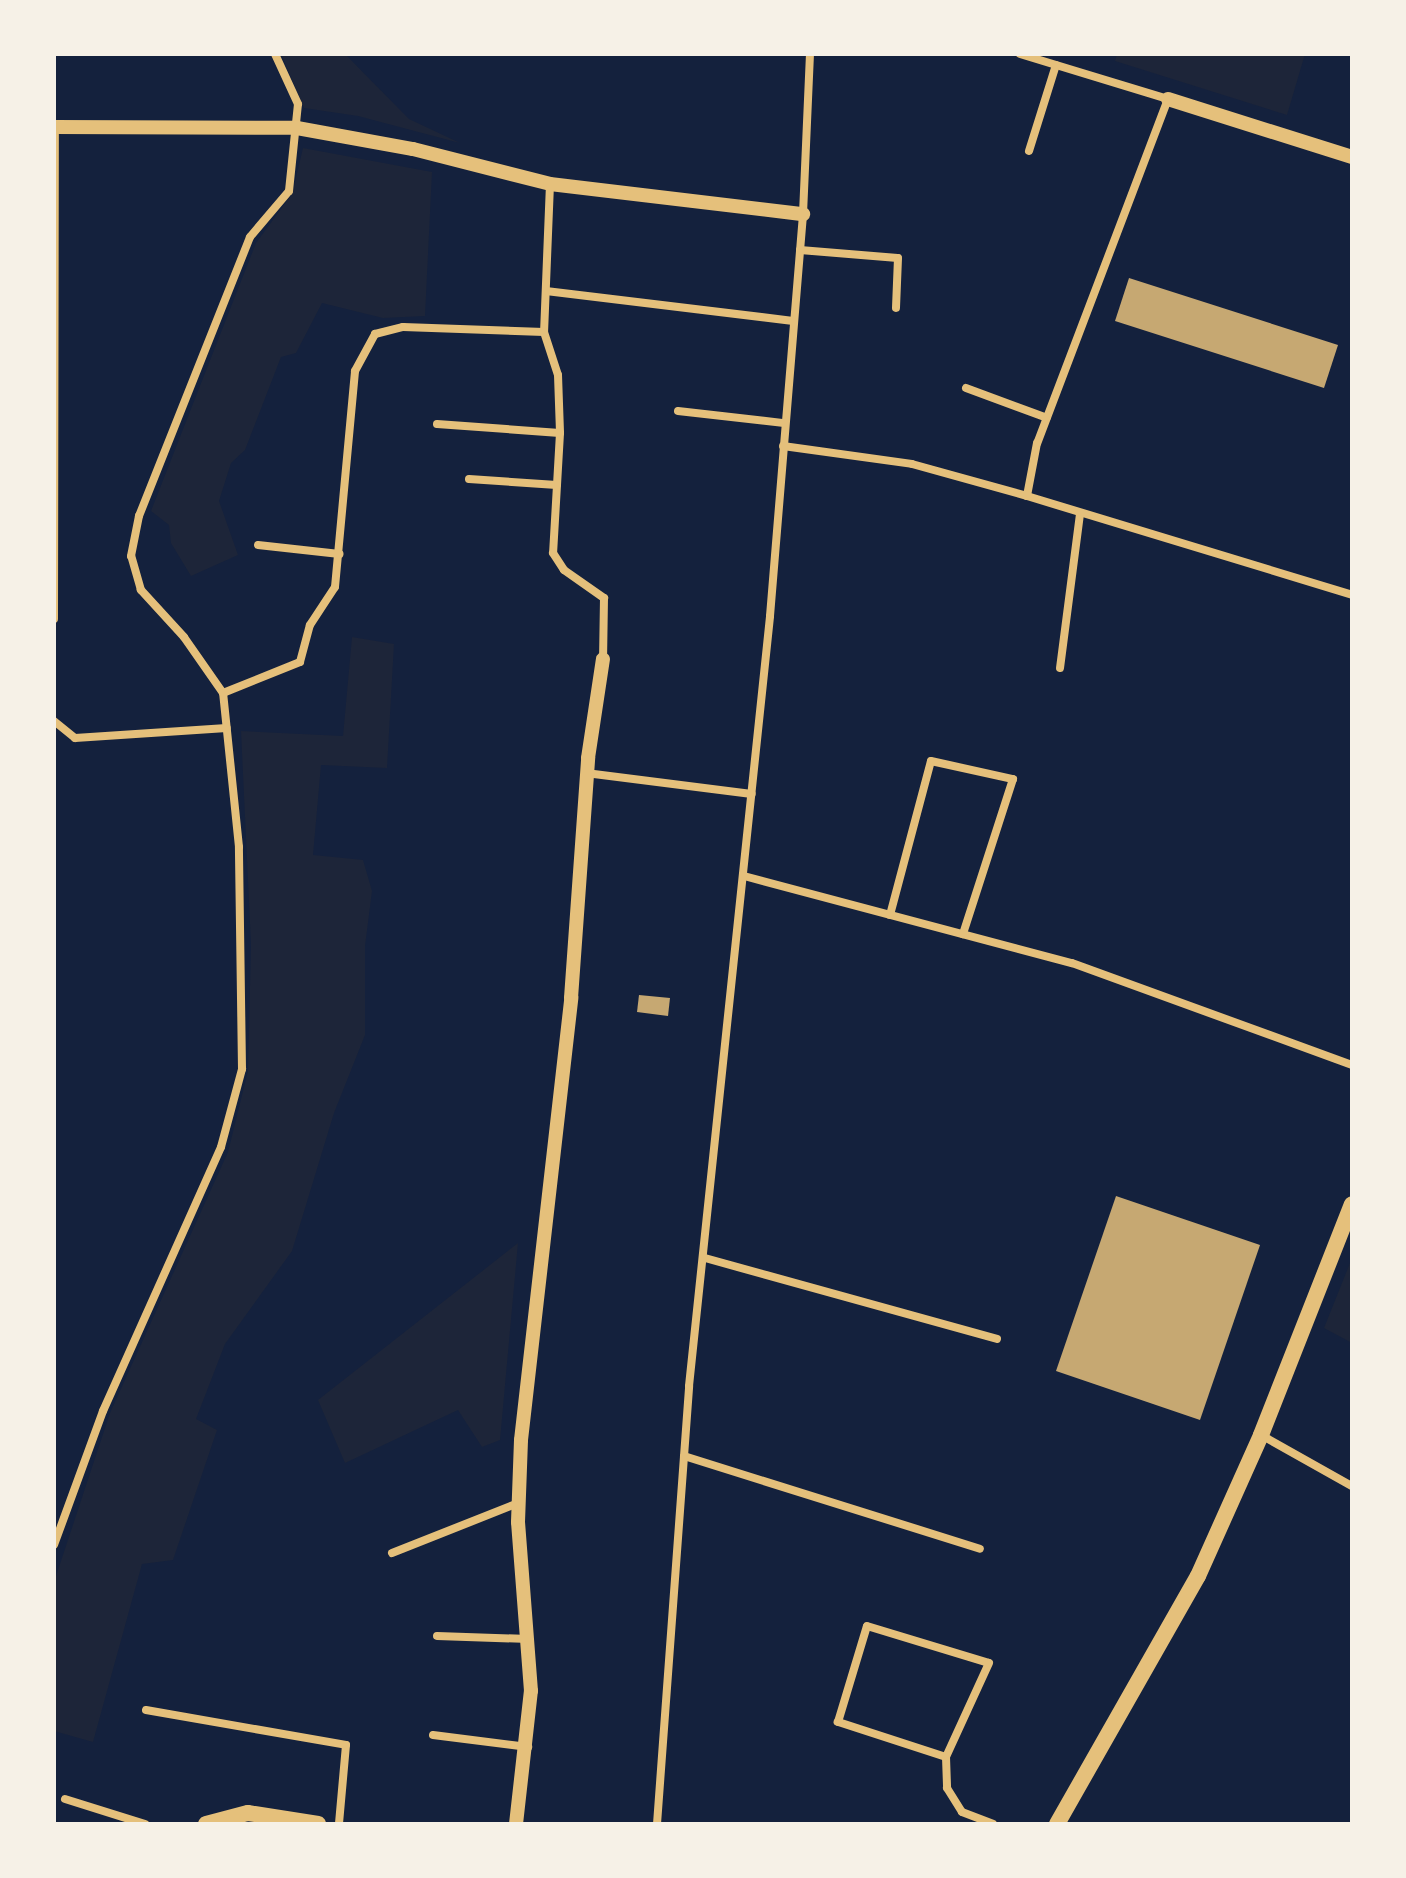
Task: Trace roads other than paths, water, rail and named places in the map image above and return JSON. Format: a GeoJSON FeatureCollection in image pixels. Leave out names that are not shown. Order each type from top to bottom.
{"type":"FeatureCollection","features":[{"type":"Feature","properties":{"kind":"main road"},"geometry":{"type":"LineString","coordinates":[[1057,1824],[1198,1576],[1261,1435],[1352,1204]]}},
{"type":"Feature","properties":{"kind":"main road"},"geometry":{"type":"LineString","coordinates":[[206,1824],[248,1813],[318,1824]]}},
{"type":"Feature","properties":{"kind":"street"},"geometry":{"type":"LineString","coordinates":[[54,1545],[103,1411],[221,1147],[242,1069],[239,847],[223,693],[184,637],[141,590],[131,556],[139,516],[250,237],[289,191],[298,104],[275,54]]}},
{"type":"Feature","properties":{"kind":"street"},"geometry":{"type":"LineString","coordinates":[[657,1824],[684,1456],[752,794],[800,250],[810,54]]}},
{"type":"Feature","properties":{"kind":"street"},"geometry":{"type":"LineString","coordinates":[[1020,54],[1352,157]]}},
{"type":"Feature","properties":{"kind":"street"},"geometry":{"type":"LineString","coordinates":[[1029,151],[1056,65]]}},
{"type":"Feature","properties":{"kind":"street"},"geometry":{"type":"LineString","coordinates":[[1027,496],[1047,418],[1168,99]]}},
{"type":"Feature","properties":{"kind":"street"},"geometry":{"type":"LineString","coordinates":[[54,619],[55,127],[297,128],[413,149],[550,184],[803,214]]}},
{"type":"Feature","properties":{"kind":"street"},"geometry":{"type":"LineString","coordinates":[[516,1824],[528,1747],[530,1639],[518,1503],[571,998],[586,773],[603,659],[604,598],[564,570],[553,553],[560,433],[558,375],[544,332],[550,184]]}},
{"type":"Feature","properties":{"kind":"street"},"geometry":{"type":"LineString","coordinates":[[800,250],[898,258],[896,308]]}},
{"type":"Feature","properties":{"kind":"street"},"geometry":{"type":"LineString","coordinates":[[546,291],[793,321]]}},
{"type":"Feature","properties":{"kind":"street"},"geometry":{"type":"LineString","coordinates":[[223,693],[300,662],[310,625],[335,587],[355,371],[375,334],[403,327],[544,332]]}},
{"type":"Feature","properties":{"kind":"street"},"geometry":{"type":"LineString","coordinates":[[966,388],[1047,418]]}},
{"type":"Feature","properties":{"kind":"street"},"geometry":{"type":"LineString","coordinates":[[678,411],[784,423]]}},
{"type":"Feature","properties":{"kind":"street"},"geometry":{"type":"LineString","coordinates":[[437,424],[560,433]]}},
{"type":"Feature","properties":{"kind":"street"},"geometry":{"type":"LineString","coordinates":[[783,446],[912,464],[1352,595]]}},
{"type":"Feature","properties":{"kind":"street"},"geometry":{"type":"LineString","coordinates":[[469,479],[557,485]]}},
{"type":"Feature","properties":{"kind":"street"},"geometry":{"type":"LineString","coordinates":[[1060,668],[1080,513]]}},
{"type":"Feature","properties":{"kind":"street"},"geometry":{"type":"LineString","coordinates":[[258,545],[340,554]]}},
{"type":"Feature","properties":{"kind":"street"},"geometry":{"type":"LineString","coordinates":[[54,721],[75,738],[227,728]]}},
{"type":"Feature","properties":{"kind":"street"},"geometry":{"type":"LineString","coordinates":[[890,915],[931,761],[1013,779],[963,934]]}},
{"type":"Feature","properties":{"kind":"street"},"geometry":{"type":"LineString","coordinates":[[586,773],[752,794]]}},
{"type":"Feature","properties":{"kind":"street"},"geometry":{"type":"LineString","coordinates":[[744,876],[1123,980],[1352,1065]]}},
{"type":"Feature","properties":{"kind":"street"},"geometry":{"type":"LineString","coordinates":[[705,1258],[997,1339]]}},
{"type":"Feature","properties":{"kind":"street"},"geometry":{"type":"LineString","coordinates":[[1261,1435],[1352,1486]]}},
{"type":"Feature","properties":{"kind":"street"},"geometry":{"type":"LineString","coordinates":[[684,1456],[980,1549]]}},
{"type":"Feature","properties":{"kind":"street"},"geometry":{"type":"LineString","coordinates":[[392,1553],[518,1503]]}},
{"type":"Feature","properties":{"kind":"street"},"geometry":{"type":"LineString","coordinates":[[946,1757],[838,1722],[867,1626],[989,1663],[946,1757],[947,1788],[962,1812],[993,1824]]}},
{"type":"Feature","properties":{"kind":"street"},"geometry":{"type":"LineString","coordinates":[[437,1636],[530,1639]]}},
{"type":"Feature","properties":{"kind":"street"},"geometry":{"type":"LineString","coordinates":[[146,1710],[346,1745],[339,1824]]}},
{"type":"Feature","properties":{"kind":"street"},"geometry":{"type":"LineString","coordinates":[[433,1735],[528,1747]]}},
{"type":"Feature","properties":{"kind":"street"},"geometry":{"type":"LineString","coordinates":[[65,1799],[145,1824]]}}]}
